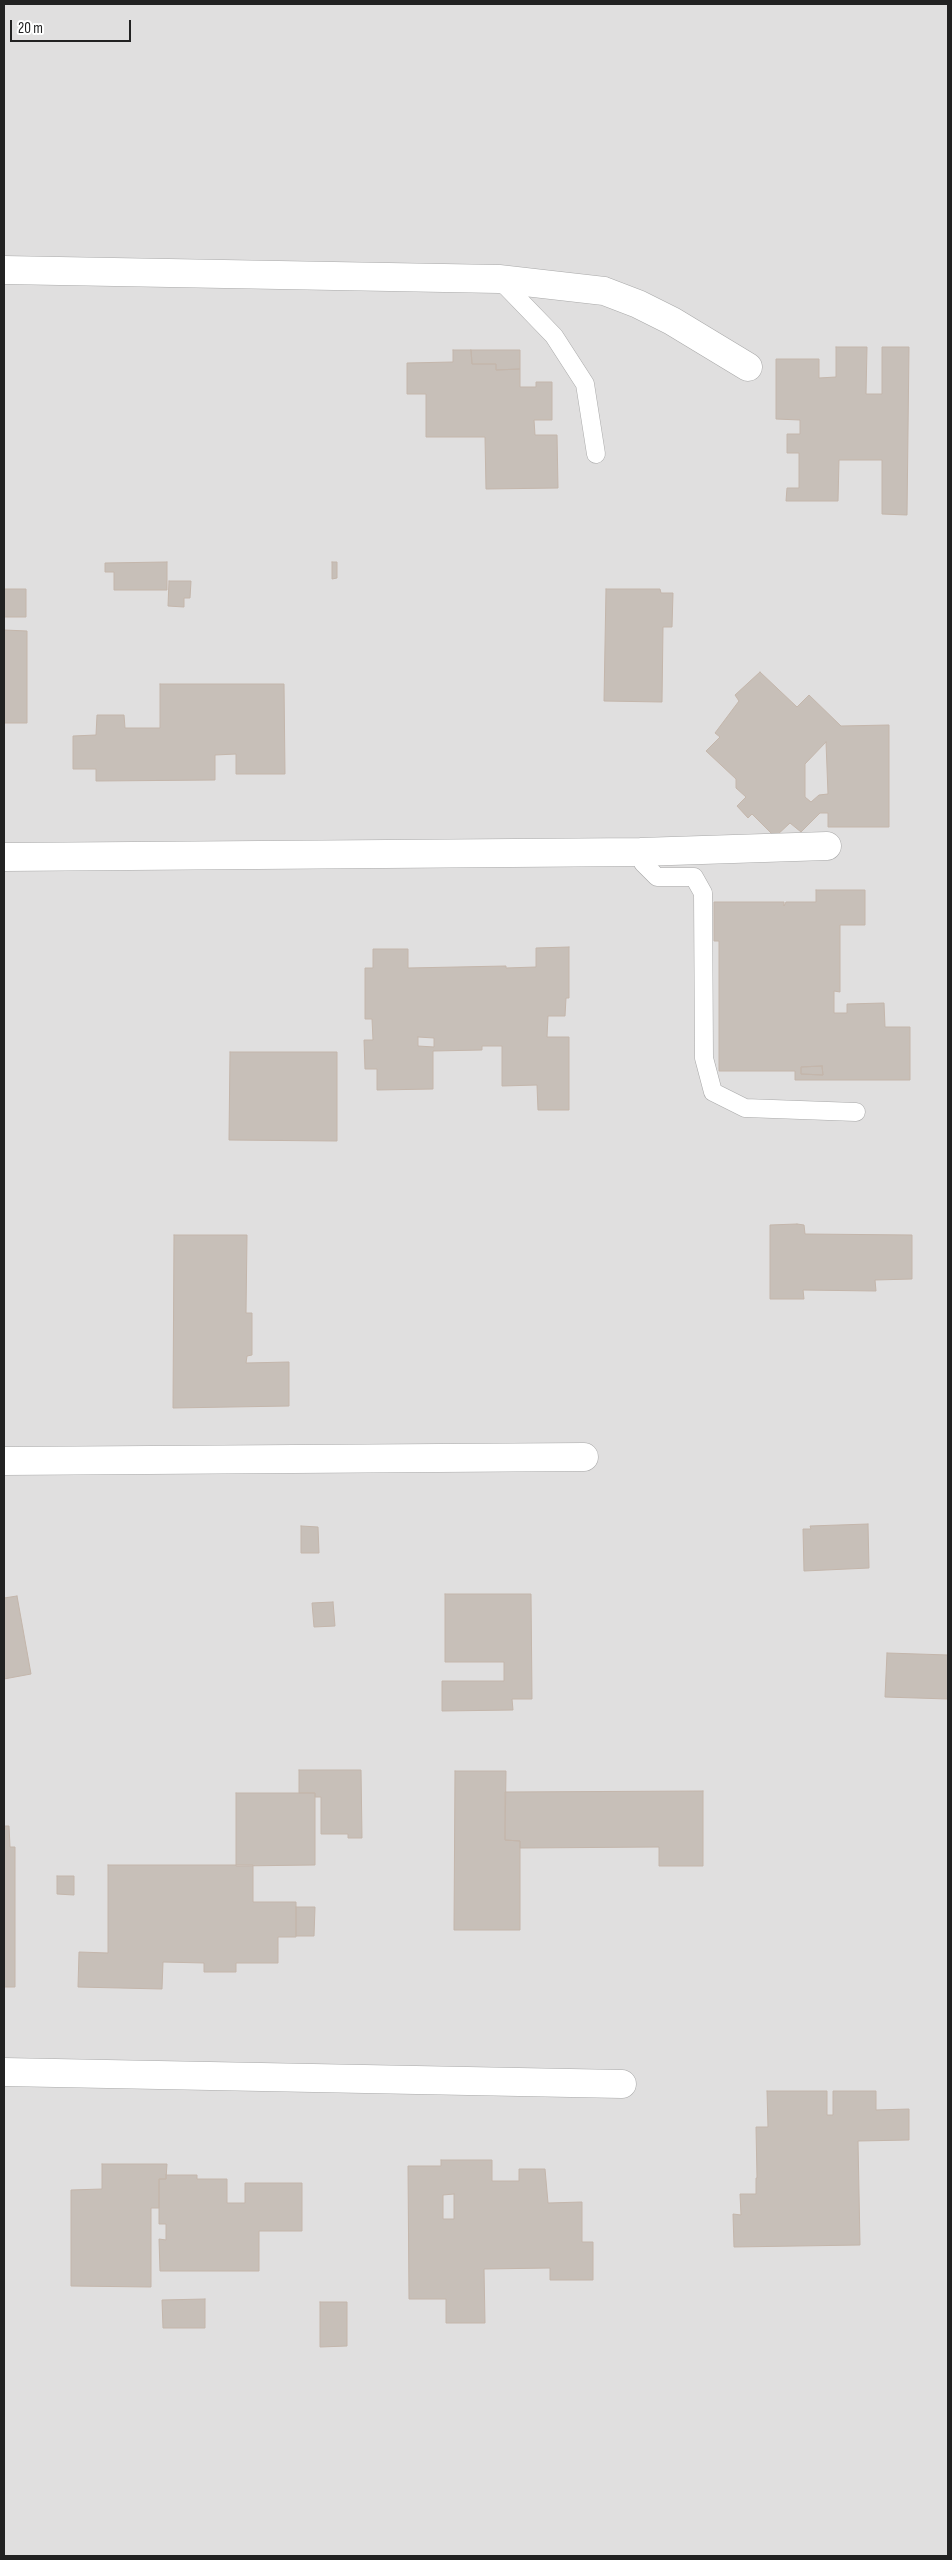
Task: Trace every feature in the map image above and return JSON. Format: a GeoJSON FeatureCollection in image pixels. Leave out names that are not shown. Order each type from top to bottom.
{"type":"FeatureCollection","features":[{"type":"Feature","properties":{"kind":"street"},"geometry":{"type":"LineString","coordinates":[[4,270],[499,279],[604,291],[638,304],[672,321],[748,367]]}},
{"type":"Feature","properties":{"kind":"street"},"geometry":{"type":"LineString","coordinates":[[4,857],[640,852],[828,846]]}},
{"type":"Feature","properties":{"kind":"street"},"geometry":{"type":"LineString","coordinates":[[4,1461],[584,1457]]}},
{"type":"Feature","properties":{"kind":"street"},"geometry":{"type":"LineString","coordinates":[[4,2072],[622,2084]]}},
{"type":"Feature","properties":{"kind":"lane"},"geometry":{"type":"LineString","coordinates":[[499,279],[554,336],[585,384],[596,454]]}},
{"type":"Feature","properties":{"kind":"lane"},"geometry":{"type":"LineString","coordinates":[[640,852],[642,863],[657,877],[694,877],[703,893],[704,1058],[713,1092],[745,1108],[856,1112]]}},
{"type":"Feature","properties":{"kind":"shaded area"},"geometry":{"type":"Polygon","coordinates":[[[4,4],[948,4],[948,2556],[4,2556],[4,4]]]}},
{"type":"Feature","properties":{"kind":"building"},"geometry":{"type":"Polygon","coordinates":[[[836,347],[867,347],[866,394],[882,394],[882,347],[909,347],[907,515],[882,514],[882,460],[839,460],[838,501],[786,501],[787,488],[799,488],[799,453],[787,453],[787,434],[800,434],[800,420],[776,419],[776,359],[819,359],[819,378],[836,377],[836,347]]]}},
{"type":"Feature","properties":{"kind":"building"},"geometry":{"type":"Polygon","coordinates":[[[453,350],[471,350],[472,364],[496,364],[496,370],[520,369],[520,387],[536,387],[536,382],[552,382],[552,420],[534,420],[535,435],[557,435],[558,488],[486,489],[485,437],[426,437],[426,394],[407,394],[407,363],[453,362],[453,350]]]}},
{"type":"Feature","properties":{"kind":"building"},"geometry":{"type":"Polygon","coordinates":[[[471,350],[520,350],[520,369],[496,370],[496,364],[472,364],[471,350]]]}},
{"type":"Feature","properties":{"kind":"building"},"geometry":{"type":"Polygon","coordinates":[[[167,562],[167,590],[114,590],[114,572],[105,572],[105,563],[167,562]]]}},
{"type":"Feature","properties":{"kind":"building"},"geometry":{"type":"Polygon","coordinates":[[[332,562],[337,562],[337,578],[332,579],[332,562]]]}},
{"type":"Feature","properties":{"kind":"building"},"geometry":{"type":"Polygon","coordinates":[[[169,581],[191,581],[190,598],[184,598],[184,607],[168,606],[169,581]]]}},
{"type":"Feature","properties":{"kind":"building"},"geometry":{"type":"Polygon","coordinates":[[[4,589],[26,589],[26,617],[4,617],[4,589]]]}},
{"type":"Feature","properties":{"kind":"building"},"geometry":{"type":"Polygon","coordinates":[[[606,589],[660,589],[661,593],[673,593],[672,627],[663,627],[662,702],[604,701],[606,589]]]}},
{"type":"Feature","properties":{"kind":"building"},"geometry":{"type":"Polygon","coordinates":[[[4,630],[27,631],[27,723],[4,723],[4,630]]]}},
{"type":"Feature","properties":{"kind":"building"},"geometry":{"type":"Polygon","coordinates":[[[760,672],[797,707],[809,695],[841,726],[889,725],[889,827],[828,827],[828,813],[820,813],[801,832],[790,823],[775,837],[752,814],[748,818],[737,806],[746,797],[736,788],[736,779],[706,751],[720,737],[715,733],[739,701],[735,695],[760,672]],[[826,742],[805,764],[805,797],[811,802],[819,795],[828,794],[826,742]]]}},
{"type":"Feature","properties":{"kind":"building"},"geometry":{"type":"Polygon","coordinates":[[[160,684],[284,684],[285,774],[236,774],[236,754],[215,755],[215,780],[96,781],[96,769],[73,769],[73,736],[96,735],[97,715],[124,715],[125,728],[160,728],[160,684]]]}},
{"type":"Feature","properties":{"kind":"building"},"geometry":{"type":"Polygon","coordinates":[[[816,890],[865,890],[865,925],[840,925],[840,992],[834,991],[834,1013],[847,1013],[847,1004],[884,1003],[885,1027],[910,1027],[910,1080],[795,1080],[795,1071],[719,1071],[719,941],[714,941],[714,902],[784,902],[784,906],[786,902],[816,902],[816,890]],[[822,1066],[801,1067],[801,1074],[823,1075],[822,1066]]]}},
{"type":"Feature","properties":{"kind":"building"},"geometry":{"type":"Polygon","coordinates":[[[569,947],[569,998],[566,998],[565,1016],[548,1016],[547,1037],[569,1037],[569,1110],[538,1110],[537,1085],[502,1086],[502,1046],[482,1046],[482,1050],[433,1051],[433,1089],[377,1090],[377,1069],[365,1069],[364,1040],[373,1040],[372,1019],[365,1019],[365,968],[373,968],[373,949],[408,949],[408,968],[506,966],[506,968],[536,967],[536,948],[569,947]],[[418,1037],[418,1046],[434,1047],[434,1038],[418,1037]]]}},
{"type":"Feature","properties":{"kind":"building"},"geometry":{"type":"Polygon","coordinates":[[[230,1052],[337,1052],[337,1141],[229,1140],[230,1052]]]}},
{"type":"Feature","properties":{"kind":"building"},"geometry":{"type":"Polygon","coordinates":[[[822,1066],[823,1075],[801,1074],[801,1067],[822,1066]]]}},
{"type":"Feature","properties":{"kind":"building"},"geometry":{"type":"Polygon","coordinates":[[[770,1225],[804,1225],[805,1234],[912,1235],[912,1279],[875,1280],[876,1291],[803,1290],[804,1299],[770,1299],[770,1225]]]}},
{"type":"Feature","properties":{"kind":"building"},"geometry":{"type":"Polygon","coordinates":[[[174,1235],[247,1235],[246,1313],[252,1313],[252,1355],[247,1356],[246,1363],[289,1362],[289,1406],[173,1408],[174,1235]]]}},
{"type":"Feature","properties":{"kind":"building"},"geometry":{"type":"Polygon","coordinates":[[[868,1524],[869,1568],[804,1571],[803,1529],[811,1529],[810,1526],[868,1524]]]}},
{"type":"Feature","properties":{"kind":"building"},"geometry":{"type":"Polygon","coordinates":[[[301,1526],[318,1527],[319,1553],[301,1553],[301,1526]]]}},
{"type":"Feature","properties":{"kind":"building"},"geometry":{"type":"Polygon","coordinates":[[[445,1594],[531,1594],[532,1699],[512,1699],[513,1710],[442,1711],[442,1681],[504,1681],[504,1662],[445,1662],[445,1594]]]}},
{"type":"Feature","properties":{"kind":"building"},"geometry":{"type":"Polygon","coordinates":[[[17,1596],[31,1674],[4,1679],[4,1598],[17,1596]]]}},
{"type":"Feature","properties":{"kind":"building"},"geometry":{"type":"Polygon","coordinates":[[[333,1602],[335,1626],[314,1627],[312,1603],[333,1602]]]}},
{"type":"Feature","properties":{"kind":"building"},"geometry":{"type":"Polygon","coordinates":[[[887,1653],[948,1655],[948,1699],[885,1697],[887,1653]]]}},
{"type":"Feature","properties":{"kind":"building"},"geometry":{"type":"Polygon","coordinates":[[[299,1770],[361,1770],[362,1838],[348,1838],[348,1834],[321,1834],[321,1797],[315,1797],[315,1793],[299,1793],[299,1770]]]}},
{"type":"Feature","properties":{"kind":"building"},"geometry":{"type":"Polygon","coordinates":[[[455,1771],[506,1771],[505,1840],[520,1841],[520,1930],[454,1930],[455,1771]]]}},
{"type":"Feature","properties":{"kind":"building"},"geometry":{"type":"Polygon","coordinates":[[[703,1791],[703,1866],[659,1866],[659,1847],[520,1848],[520,1841],[505,1840],[505,1792],[703,1791]]]}},
{"type":"Feature","properties":{"kind":"building"},"geometry":{"type":"Polygon","coordinates":[[[236,1793],[315,1793],[315,1865],[236,1866],[236,1793]]]}},
{"type":"Feature","properties":{"kind":"building"},"geometry":{"type":"Polygon","coordinates":[[[4,1826],[9,1826],[10,1847],[15,1847],[15,1987],[4,1987],[4,1826]]]}},
{"type":"Feature","properties":{"kind":"building"},"geometry":{"type":"Polygon","coordinates":[[[108,1865],[253,1865],[253,1902],[296,1902],[296,1937],[278,1937],[278,1963],[236,1963],[236,1972],[204,1972],[204,1963],[163,1962],[162,1989],[78,1987],[79,1952],[108,1953],[108,1865]]]}},
{"type":"Feature","properties":{"kind":"building"},"geometry":{"type":"Polygon","coordinates":[[[57,1876],[74,1876],[74,1895],[57,1894],[57,1876]]]}},
{"type":"Feature","properties":{"kind":"building"},"geometry":{"type":"Polygon","coordinates":[[[296,1907],[315,1907],[314,1936],[296,1936],[296,1907]]]}},
{"type":"Feature","properties":{"kind":"building"},"geometry":{"type":"Polygon","coordinates":[[[767,2091],[827,2091],[827,2115],[833,2115],[833,2091],[876,2091],[876,2110],[909,2109],[909,2140],[858,2141],[860,2245],[734,2247],[733,2214],[741,2215],[740,2194],[756,2194],[756,2127],[768,2127],[767,2091]]]}},
{"type":"Feature","properties":{"kind":"building"},"geometry":{"type":"Polygon","coordinates":[[[441,2160],[492,2160],[492,2181],[519,2181],[519,2169],[545,2169],[548,2203],[582,2202],[582,2242],[593,2242],[593,2280],[550,2280],[550,2268],[484,2269],[485,2323],[446,2323],[446,2299],[409,2299],[408,2166],[441,2166],[441,2160]],[[454,2194],[443,2195],[443,2219],[454,2219],[454,2194]]]}},
{"type":"Feature","properties":{"kind":"building"},"geometry":{"type":"Polygon","coordinates":[[[102,2164],[167,2164],[166,2179],[159,2179],[159,2208],[151,2208],[151,2287],[71,2286],[71,2190],[102,2189],[102,2164]]]}},
{"type":"Feature","properties":{"kind":"building"},"geometry":{"type":"Polygon","coordinates":[[[166,2175],[197,2175],[197,2179],[227,2179],[227,2203],[245,2203],[245,2183],[302,2183],[302,2231],[259,2231],[259,2271],[160,2271],[159,2239],[166,2240],[166,2224],[159,2224],[159,2179],[166,2179],[166,2175]]]}},
{"type":"Feature","properties":{"kind":"building"},"geometry":{"type":"Polygon","coordinates":[[[205,2299],[205,2328],[163,2328],[162,2300],[205,2299]]]}},
{"type":"Feature","properties":{"kind":"building"},"geometry":{"type":"Polygon","coordinates":[[[320,2302],[347,2302],[347,2346],[320,2347],[320,2302]]]}}]}
